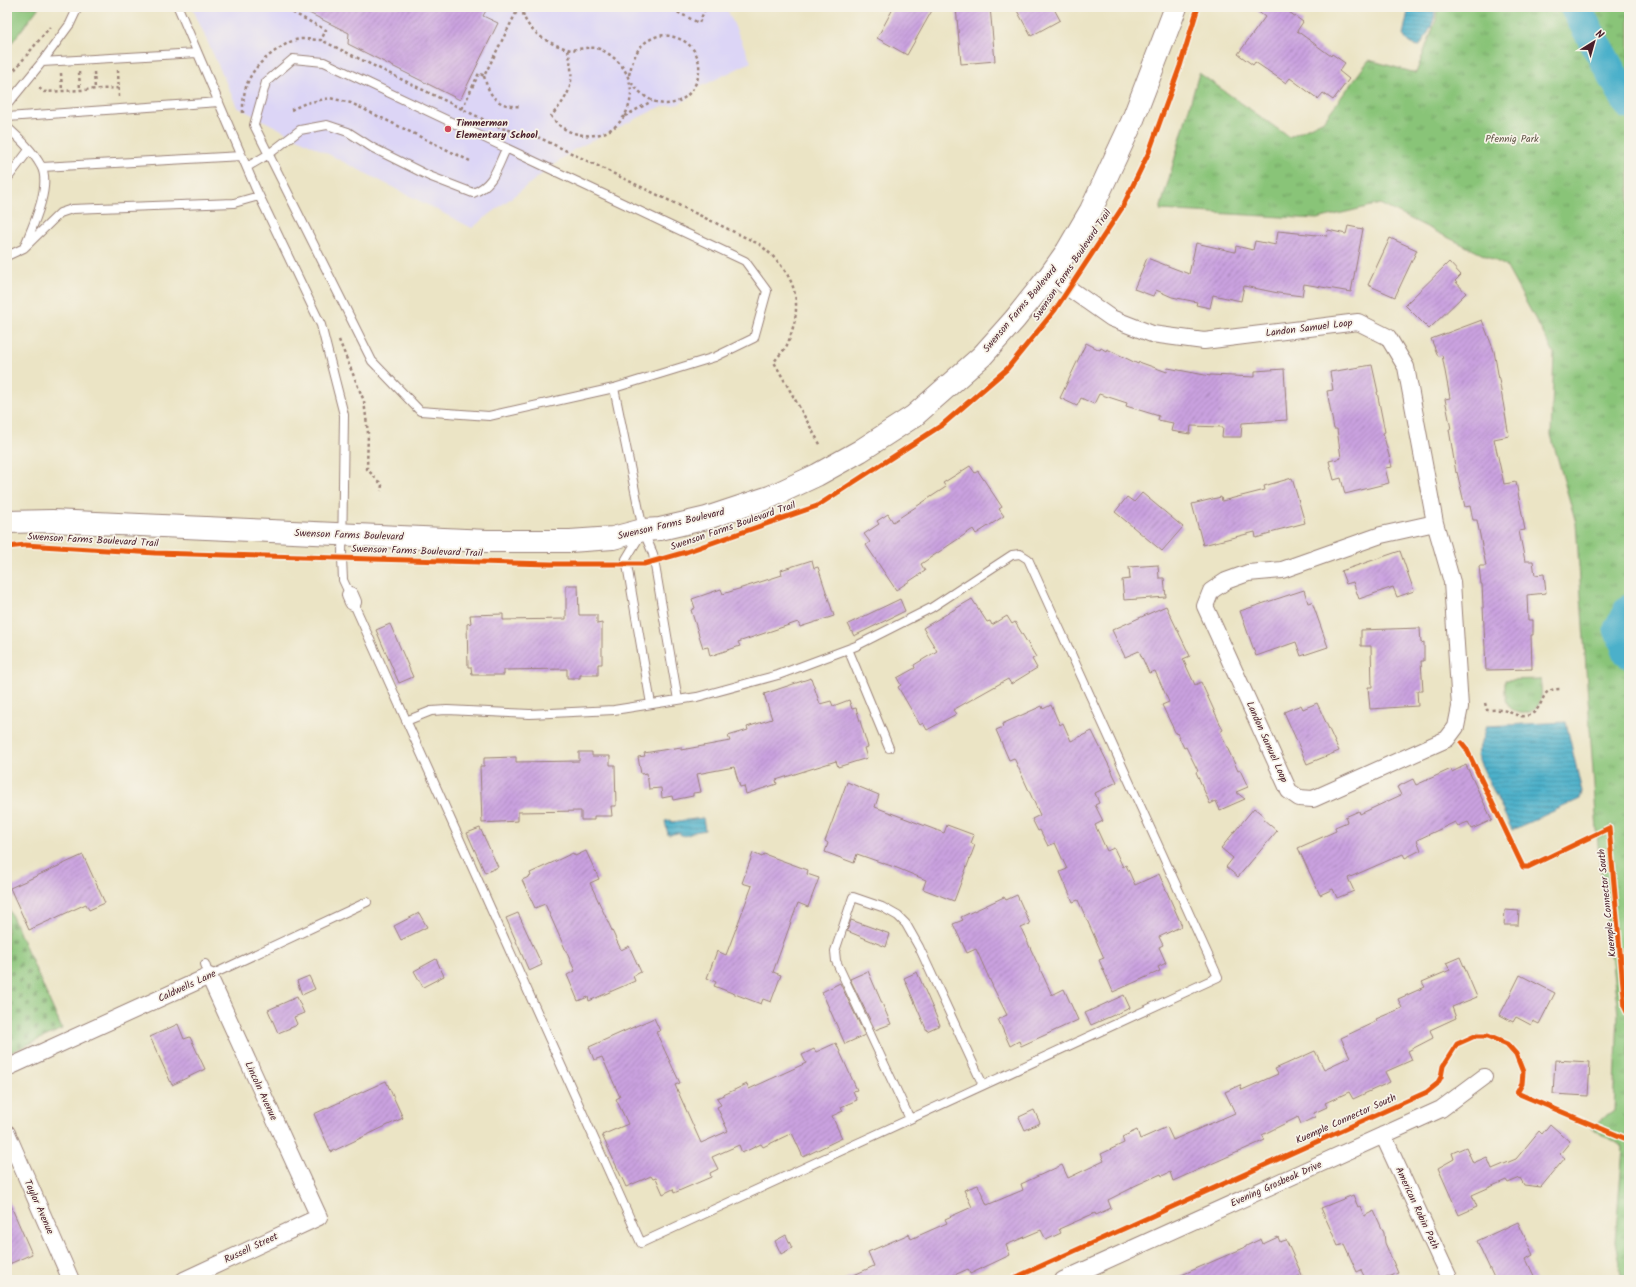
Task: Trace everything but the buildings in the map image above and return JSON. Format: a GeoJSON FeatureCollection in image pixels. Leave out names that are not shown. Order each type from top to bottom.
{"type":"FeatureCollection","features":[{"type":"Feature","properties":{"kind":"street","name":"Swenson Farms Boulevard"},"geometry":{"type":"LineString","coordinates":[[7,522],[52,521],[487,542],[570,541],[613,538],[643,530],[707,518],[770,497],[817,475],[860,451],[914,416],[982,356],[1015,319],[1050,275],[1091,210],[1132,122],[1176,7]]}},
{"type":"Feature","properties":{"kind":"street","name":"Landon Samuel Loop"},"geometry":{"type":"LineString","coordinates":[[1050,275],[1111,318],[1152,334],[1204,341],[1358,322],[1388,337],[1406,367],[1435,522],[1452,582],[1460,707],[1456,727],[1447,739],[1313,799],[1299,798],[1289,791],[1205,606],[1212,591],[1226,581],[1248,573],[1282,570],[1381,535],[1435,522]]}},
{"type":"Feature","properties":{"kind":"street","name":"Caldwells Lane"},"geometry":{"type":"LineString","coordinates":[[7,1068],[207,970]]}},
{"type":"Feature","properties":{"kind":"street","name":"Lincoln Avenue"},"geometry":{"type":"LineString","coordinates":[[207,970],[319,1217]]}},
{"type":"Feature","properties":{"kind":"street","name":"Evening Grosbeak Drive"},"geometry":{"type":"LineString","coordinates":[[1063,1280],[1441,1109],[1484,1077]]}},
{"type":"Feature","properties":{"kind":"street","name":"Taylor Avenue"},"geometry":{"type":"LineString","coordinates":[[7,1133],[71,1280]]}},
{"type":"Feature","properties":{"kind":"street","name":"American Robin Path"},"geometry":{"type":"LineString","coordinates":[[1383,1135],[1450,1280]]}},
{"type":"Feature","properties":{"kind":"street","name":"Russell Street"},"geometry":{"type":"LineString","coordinates":[[184,1280],[319,1217]]}},
{"type":"Feature","properties":{"kind":"lane"},"geometry":{"type":"LineString","coordinates":[[7,105],[42,62],[70,24],[78,7]]}},
{"type":"Feature","properties":{"kind":"lane"},"geometry":{"type":"LineString","coordinates":[[178,7],[242,156],[321,325],[344,415],[342,535],[343,580],[352,599],[406,721],[641,1243],[1218,977],[1028,559],[1020,554],[1012,555],[931,608],[848,649],[778,675],[697,697],[614,710],[530,714],[439,710],[431,711],[406,721]]}},
{"type":"Feature","properties":{"kind":"lane"},"geometry":{"type":"LineString","coordinates":[[42,62],[198,53]]}},
{"type":"Feature","properties":{"kind":"lane"},"geometry":{"type":"LineString","coordinates":[[293,59],[324,62],[506,149],[745,261],[767,291],[754,338],[715,357],[614,388],[489,416],[420,411],[372,361],[254,125],[266,82],[293,59]]}},
{"type":"Feature","properties":{"kind":"lane"},"geometry":{"type":"LineString","coordinates":[[7,117],[219,102]]}},
{"type":"Feature","properties":{"kind":"lane"},"geometry":{"type":"LineString","coordinates":[[247,167],[269,154],[300,130],[327,125],[348,132],[373,148],[429,176],[473,193],[483,189],[489,183],[506,149]]}},
{"type":"Feature","properties":{"kind":"lane"},"geometry":{"type":"LineString","coordinates":[[7,127],[29,150],[42,167],[44,178],[41,206],[24,248]]}},
{"type":"Feature","properties":{"kind":"lane"},"geometry":{"type":"LineString","coordinates":[[7,179],[29,150]]}},
{"type":"Feature","properties":{"kind":"lane"},"geometry":{"type":"LineString","coordinates":[[42,167],[242,156]]}},
{"type":"Feature","properties":{"kind":"lane"},"geometry":{"type":"LineString","coordinates":[[7,256],[24,248],[60,213],[72,209],[234,203],[260,196]]}},
{"type":"Feature","properties":{"kind":"lane"},"geometry":{"type":"LineString","coordinates":[[614,388],[643,530],[653,554],[678,700]]}},
{"type":"Feature","properties":{"kind":"lane"},"geometry":{"type":"LineString","coordinates":[[643,530],[626,559],[651,704]]}},
{"type":"Feature","properties":{"kind":"lane"},"geometry":{"type":"LineString","coordinates":[[848,649],[889,748]]}},
{"type":"Feature","properties":{"kind":"lane"},"geometry":{"type":"LineString","coordinates":[[910,1119],[836,961],[835,951],[853,897],[882,907],[898,916],[906,924],[919,947],[984,1085]]}},
{"type":"Feature","properties":{"kind":"lane","name":"Caldwells Lane"},"geometry":{"type":"LineString","coordinates":[[207,970],[367,902]]}},
{"type":"Feature","properties":{"kind":"path"},"geometry":{"type":"LineString","coordinates":[[282,7],[326,30],[321,40]]}},
{"type":"Feature","properties":{"kind":"path"},"geometry":{"type":"LineString","coordinates":[[520,7],[527,24],[547,41],[568,49],[596,48],[609,54],[621,63],[628,76],[632,92],[628,110],[620,123],[596,136],[570,132],[555,122],[552,116],[566,98],[571,84],[572,71],[568,49]]}},
{"type":"Feature","properties":{"kind":"path"},"geometry":{"type":"LineString","coordinates":[[520,7],[484,76],[487,88],[498,102],[513,107],[521,106]]}},
{"type":"Feature","properties":{"kind":"path"},"geometry":{"type":"LineString","coordinates":[[667,7],[699,23],[706,7]]}},
{"type":"Feature","properties":{"kind":"path"},"geometry":{"type":"LineString","coordinates":[[7,79],[55,21]]}},
{"type":"Feature","properties":{"kind":"path"},"geometry":{"type":"LineString","coordinates":[[628,76],[638,48],[649,39],[663,35],[678,38],[688,44],[695,53],[699,67],[698,80],[692,90],[683,99],[672,104],[660,105],[652,101],[641,94],[629,80]]}},
{"type":"Feature","properties":{"kind":"path"},"geometry":{"type":"LineString","coordinates":[[118,58],[120,109]]}},
{"type":"Feature","properties":{"kind":"path"},"geometry":{"type":"LineString","coordinates":[[93,59],[94,89]]}},
{"type":"Feature","properties":{"kind":"path"},"geometry":{"type":"LineString","coordinates":[[79,60],[80,90]]}},
{"type":"Feature","properties":{"kind":"path"},"geometry":{"type":"LineString","coordinates":[[61,61],[62,91]]}},
{"type":"Feature","properties":{"kind":"path"},"geometry":{"type":"LineString","coordinates":[[462,109],[479,73],[484,76]]}},
{"type":"Feature","properties":{"kind":"path"},"geometry":{"type":"LineString","coordinates":[[39,88],[44,92],[119,88]]}},
{"type":"Feature","properties":{"kind":"path"},"geometry":{"type":"LineString","coordinates":[[291,110],[306,103],[330,98],[351,103],[470,161]]}},
{"type":"Feature","properties":{"kind":"path"},"geometry":{"type":"LineString","coordinates":[[624,117],[652,101]]}},
{"type":"Feature","properties":{"kind":"path"},"geometry":{"type":"LineString","coordinates":[[1485,703],[1487,710],[1504,710],[1523,716],[1537,710],[1542,703],[1545,694],[1549,691],[1562,688]]}},
{"type":"Feature","properties":{"kind":"shaded area","name":"Timmerman Elementary School"},"geometry":{"type":"Polygon","coordinates":[[[192,7],[726,7],[751,62],[696,89],[688,99],[679,104],[660,107],[573,150],[472,228],[237,107],[192,7]]]}},
{"type":"Feature","properties":{"kind":"green space"},"geometry":{"type":"Polygon","coordinates":[[[7,7],[39,7],[7,49],[7,7]]]}},
{"type":"Feature","properties":{"kind":"green space","name":"Pfennig Park"},"geometry":{"type":"Polygon","coordinates":[[[1437,7],[1629,7],[1629,1280],[1622,1280],[1615,1242],[1623,1148],[1591,1127],[1614,1111],[1618,1013],[1598,845],[1576,523],[1551,435],[1554,353],[1506,266],[1380,204],[1317,219],[1160,210],[1199,73],[1289,137],[1324,120],[1369,60],[1416,73],[1436,20],[1437,7]]]}},
{"type":"Feature","properties":{"kind":"green space"},"geometry":{"type":"Polygon","coordinates":[[[1540,679],[1541,698],[1536,708],[1527,713],[1513,710],[1505,697],[1505,680],[1540,679]]]}},
{"type":"Feature","properties":{"kind":"green space"},"geometry":{"type":"Polygon","coordinates":[[[7,905],[62,1029],[7,1054],[7,905]]]}},
{"type":"Feature","properties":{"kind":"water"},"geometry":{"type":"Polygon","coordinates":[[[1409,7],[1434,7],[1435,12],[1433,22],[1420,46],[1410,43],[1403,35],[1409,7]]]}},
{"type":"Feature","properties":{"kind":"water"},"geometry":{"type":"Polygon","coordinates":[[[1566,722],[1582,792],[1580,799],[1512,830],[1477,756],[1486,726],[1566,722]]]}},
{"type":"Feature","properties":{"kind":"water"},"geometry":{"type":"Polygon","coordinates":[[[703,818],[705,830],[694,832],[686,836],[678,833],[668,835],[665,821],[671,820],[672,822],[703,818]]]}},
{"type":"Feature","properties":{"kind":"waterway"},"geometry":{"type":"LineString","coordinates":[[1575,7],[1629,104]]}},
{"type":"Feature","properties":{"kind":"waterway"},"geometry":{"type":"LineString","coordinates":[[1620,89],[1629,85]]}},
{"type":"Feature","properties":{"kind":"waterway"},"geometry":{"type":"LineString","coordinates":[[1629,610],[1619,629],[1629,653]]}},
{"type":"Feature","properties":{"kind":"cycle path","name":"Swenson Farms Boulevard Trail"},"geometry":{"type":"LineString","coordinates":[[7,547],[25,545],[155,553],[551,564],[644,564],[686,552],[817,506],[942,425],[1007,369],[1055,310],[1122,208],[1149,152],[1180,66],[1198,7]]}},
{"type":"Feature","properties":{"kind":"cycle path","name":"Kuemple Connector South"},"geometry":{"type":"LineString","coordinates":[[1462,743],[1466,748],[1523,867],[1528,867],[1609,828],[1625,1008],[1629,1016]]}},
{"type":"Feature","properties":{"kind":"cycle path","name":"Kuemple Connector South"},"geometry":{"type":"LineString","coordinates":[[1010,1280],[1427,1092],[1437,1084],[1441,1077],[1443,1066],[1457,1044],[1475,1036],[1488,1036],[1507,1044],[1516,1054],[1523,1072],[1522,1084],[1517,1093],[1624,1138],[1629,1138]]}},
{"type":"Feature","properties":{"kind":"place","name":"Timmerman Elementary School"},"geometry":{"type":"Point","coordinates":[448,129]}}]}
